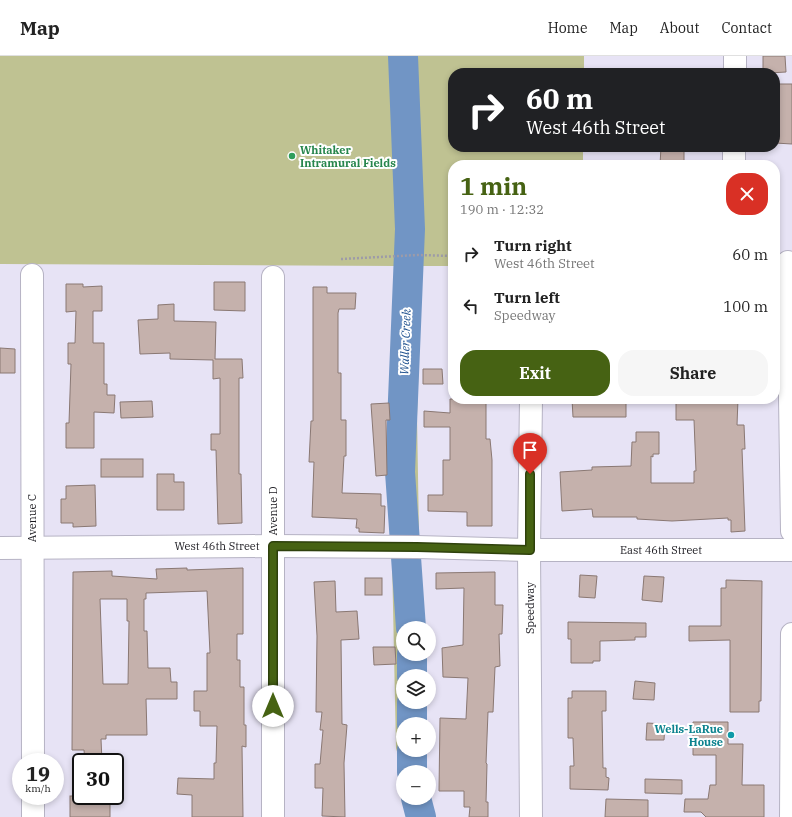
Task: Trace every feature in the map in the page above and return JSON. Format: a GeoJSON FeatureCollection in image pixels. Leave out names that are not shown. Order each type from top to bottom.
{"type":"FeatureCollection","features":[{"type":"Feature","properties":{"kind":"street"},"geometry":{"type":"LineString","coordinates":[[735,56],[735,68]]}},
{"type":"Feature","properties":{"kind":"street"},"geometry":{"type":"LineString","coordinates":[[785,262],[792,532]]}},
{"type":"Feature","properties":{"kind":"street","name":"Avenue C"},"geometry":{"type":"LineString","coordinates":[[32,275],[33,753]]}},
{"type":"Feature","properties":{"kind":"street","name":"Avenue D"},"geometry":{"type":"LineString","coordinates":[[273,277],[273,817]]}},
{"type":"Feature","properties":{"kind":"street","name":"Speedway"},"geometry":{"type":"LineString","coordinates":[[531,404],[531,817]]}},
{"type":"Feature","properties":{"kind":"street","name":"West 46th Street"},"geometry":{"type":"LineString","coordinates":[[0,548],[273,546],[417,547],[530,550]]}},
{"type":"Feature","properties":{"kind":"street","name":"East 46th Street"},"geometry":{"type":"LineString","coordinates":[[530,550],[792,550]]}},
{"type":"Feature","properties":{"kind":"street"},"geometry":{"type":"LineString","coordinates":[[791,817],[792,634]]}},
{"type":"Feature","properties":{"kind":"street"},"geometry":{"type":"LineString","coordinates":[[33,805],[33,817]]}},
{"type":"Feature","properties":{"kind":"path"},"geometry":{"type":"LineString","coordinates":[[341,259],[418,255],[448,256]]}},
{"type":"Feature","properties":{"kind":"green space","name":"Whitaker Intramural Fields"},"geometry":{"type":"Polygon","coordinates":[[[0,56],[584,56],[584,68],[448,68],[448,152],[583,152],[583,160],[448,160],[448,266],[422,266],[417,416],[419,534],[392,535],[397,266],[0,264],[0,56]]]}},
{"type":"Feature","properties":{"kind":"green space"},"geometry":{"type":"Polygon","coordinates":[[[420,558],[422,621],[396,621],[396,661],[423,661],[424,669],[396,669],[396,709],[424,709],[424,717],[396,717],[396,748],[392,559],[420,558]]]}},
{"type":"Feature","properties":{"kind":"green space"},"geometry":{"type":"Polygon","coordinates":[[[399,757],[425,757],[425,765],[401,765],[399,757]]]}},
{"type":"Feature","properties":{"kind":"green space"},"geometry":{"type":"Polygon","coordinates":[[[413,805],[431,805],[436,817],[416,817],[413,805]]]}},
{"type":"Feature","properties":{"kind":"building"},"geometry":{"type":"Polygon","coordinates":[[[763,56],[785,56],[786,72],[780,72],[780,68],[763,68],[763,56]]]}},
{"type":"Feature","properties":{"kind":"building"},"geometry":{"type":"Polygon","coordinates":[[[780,84],[792,84],[792,144],[780,143],[780,84]]]}},
{"type":"Feature","properties":{"kind":"building"},"geometry":{"type":"Polygon","coordinates":[[[661,152],[684,152],[684,160],[660,160],[661,152]]]}},
{"type":"Feature","properties":{"kind":"building"},"geometry":{"type":"Polygon","coordinates":[[[214,282],[245,282],[245,311],[214,310],[214,282]]]}},
{"type":"Feature","properties":{"kind":"building"},"geometry":{"type":"Polygon","coordinates":[[[66,284],[83,284],[83,287],[102,286],[102,311],[93,311],[93,343],[104,343],[104,384],[107,384],[107,395],[115,395],[114,413],[94,412],[94,448],[66,448],[66,423],[69,423],[71,364],[68,364],[68,343],[75,343],[76,311],[66,312],[66,284]]]}},
{"type":"Feature","properties":{"kind":"building"},"geometry":{"type":"Polygon","coordinates":[[[313,287],[327,287],[327,293],[356,293],[355,309],[339,309],[338,313],[338,373],[341,373],[341,420],[346,420],[346,456],[344,456],[342,493],[381,494],[381,506],[385,506],[384,533],[359,532],[359,528],[356,528],[357,519],[312,517],[314,462],[309,462],[311,421],[313,421],[313,287]]]}},
{"type":"Feature","properties":{"kind":"building"},"geometry":{"type":"Polygon","coordinates":[[[174,304],[174,321],[216,322],[215,359],[242,359],[243,378],[239,378],[239,474],[241,474],[242,523],[218,524],[216,450],[211,450],[211,434],[220,434],[220,378],[213,379],[213,360],[170,359],[170,353],[140,354],[138,320],[158,319],[158,305],[174,304]]]}},
{"type":"Feature","properties":{"kind":"building"},"geometry":{"type":"Polygon","coordinates":[[[0,348],[15,349],[15,373],[0,373],[0,348]]]}},
{"type":"Feature","properties":{"kind":"building"},"geometry":{"type":"Polygon","coordinates":[[[423,369],[442,369],[443,384],[423,384],[423,369]]]}},
{"type":"Feature","properties":{"kind":"building"},"geometry":{"type":"Polygon","coordinates":[[[152,401],[153,417],[121,418],[120,402],[152,401]]]}},
{"type":"Feature","properties":{"kind":"building"},"geometry":{"type":"Polygon","coordinates":[[[389,403],[390,420],[386,420],[387,475],[376,476],[371,404],[389,403]]]}},
{"type":"Feature","properties":{"kind":"building"},"geometry":{"type":"Polygon","coordinates":[[[450,404],[486,404],[486,439],[490,439],[492,460],[492,526],[467,526],[467,512],[428,511],[428,495],[443,495],[443,460],[450,460],[450,427],[424,427],[424,411],[450,413],[450,404]]]}},
{"type":"Feature","properties":{"kind":"building"},"geometry":{"type":"Polygon","coordinates":[[[572,404],[626,404],[626,417],[573,417],[572,404]]]}},
{"type":"Feature","properties":{"kind":"building"},"geometry":{"type":"Polygon","coordinates":[[[676,404],[738,404],[737,425],[744,425],[745,449],[742,449],[745,531],[731,532],[731,520],[728,520],[728,518],[672,521],[637,519],[637,517],[593,517],[592,509],[562,511],[560,472],[592,470],[592,467],[631,466],[632,442],[636,442],[636,432],[659,432],[659,454],[653,454],[653,457],[651,456],[651,483],[694,483],[694,471],[696,471],[694,420],[676,420],[676,404]]]}},
{"type":"Feature","properties":{"kind":"building"},"geometry":{"type":"Polygon","coordinates":[[[101,459],[143,459],[143,477],[101,477],[101,459]]]}},
{"type":"Feature","properties":{"kind":"building"},"geometry":{"type":"Polygon","coordinates":[[[157,474],[174,474],[174,482],[184,482],[184,510],[157,510],[157,474]]]}},
{"type":"Feature","properties":{"kind":"building"},"geometry":{"type":"Polygon","coordinates":[[[95,485],[96,526],[73,527],[73,523],[61,523],[61,499],[66,499],[66,486],[95,485]]]}},
{"type":"Feature","properties":{"kind":"building"},"geometry":{"type":"Polygon","coordinates":[[[187,568],[187,570],[243,568],[243,634],[237,634],[237,660],[240,660],[240,687],[244,687],[244,725],[246,725],[246,747],[242,746],[243,817],[192,817],[192,795],[177,794],[178,778],[214,779],[217,726],[200,726],[200,711],[194,711],[194,691],[207,691],[207,653],[210,653],[207,591],[146,593],[146,599],[144,599],[144,631],[147,631],[148,668],[170,668],[171,682],[177,682],[177,699],[146,699],[147,735],[106,735],[106,739],[101,739],[102,753],[84,753],[84,750],[72,750],[73,572],[112,571],[112,576],[157,579],[156,569],[187,568]],[[100,599],[103,684],[128,684],[129,621],[127,621],[127,599],[100,599]]]}},
{"type":"Feature","properties":{"kind":"building"},"geometry":{"type":"Polygon","coordinates":[[[495,572],[495,605],[503,605],[502,634],[499,634],[500,666],[495,667],[493,712],[488,712],[486,802],[488,802],[488,817],[469,817],[470,807],[464,807],[464,791],[439,791],[440,718],[466,719],[468,678],[443,677],[442,648],[463,645],[464,588],[436,589],[436,573],[495,572]]]}},
{"type":"Feature","properties":{"kind":"building"},"geometry":{"type":"Polygon","coordinates":[[[580,575],[597,576],[595,598],[579,597],[580,575]]]}},
{"type":"Feature","properties":{"kind":"building"},"geometry":{"type":"Polygon","coordinates":[[[644,576],[664,577],[662,602],[642,600],[644,576]]]}},
{"type":"Feature","properties":{"kind":"building"},"geometry":{"type":"Polygon","coordinates":[[[365,578],[382,578],[382,595],[365,595],[365,578]]]}},
{"type":"Feature","properties":{"kind":"building"},"geometry":{"type":"Polygon","coordinates":[[[726,580],[762,581],[761,701],[759,701],[759,712],[730,712],[730,640],[689,641],[689,626],[721,626],[721,588],[726,588],[726,580]]]}},
{"type":"Feature","properties":{"kind":"building"},"geometry":{"type":"Polygon","coordinates":[[[335,581],[336,612],[357,611],[359,639],[341,640],[342,724],[347,725],[344,763],[345,817],[322,816],[323,788],[315,788],[315,764],[320,764],[323,730],[320,730],[322,712],[316,712],[317,636],[314,582],[335,581]]]}},
{"type":"Feature","properties":{"kind":"building"},"geometry":{"type":"Polygon","coordinates":[[[568,622],[646,623],[646,637],[635,637],[635,640],[600,641],[600,661],[593,661],[593,663],[571,663],[571,639],[568,639],[568,622]]]}},
{"type":"Feature","properties":{"kind":"building"},"geometry":{"type":"Polygon","coordinates":[[[373,647],[395,647],[396,664],[374,665],[373,647]]]}},
{"type":"Feature","properties":{"kind":"building"},"geometry":{"type":"Polygon","coordinates":[[[635,681],[655,683],[654,700],[633,699],[635,681]]]}},
{"type":"Feature","properties":{"kind":"building"},"geometry":{"type":"Polygon","coordinates":[[[572,691],[606,691],[606,711],[602,711],[603,768],[606,768],[606,777],[609,778],[608,790],[570,789],[570,766],[574,766],[573,738],[568,738],[568,698],[572,698],[572,691]]]}},
{"type":"Feature","properties":{"kind":"building"},"geometry":{"type":"Polygon","coordinates":[[[693,722],[728,722],[728,744],[743,744],[742,785],[764,785],[764,817],[706,817],[701,812],[684,812],[685,799],[708,799],[710,785],[716,785],[716,755],[693,755],[693,722]]]}},
{"type":"Feature","properties":{"kind":"building"},"geometry":{"type":"Polygon","coordinates":[[[647,723],[665,724],[664,740],[646,740],[647,723]]]}},
{"type":"Feature","properties":{"kind":"building"},"geometry":{"type":"Polygon","coordinates":[[[645,779],[682,780],[682,794],[645,793],[645,779]]]}},
{"type":"Feature","properties":{"kind":"building"},"geometry":{"type":"Polygon","coordinates":[[[70,796],[72,796],[72,805],[110,805],[110,817],[70,817],[70,796]]]}},
{"type":"Feature","properties":{"kind":"building"},"geometry":{"type":"Polygon","coordinates":[[[606,799],[648,800],[648,817],[605,817],[606,799]]]}},
{"type":"Feature","properties":{"kind":"waterway","name":"Waller Creek"},"geometry":{"type":"LineString","coordinates":[[403,56],[410,229],[400,472],[411,621]]}},
{"type":"Feature","properties":{"kind":"waterway","name":"Waller Creek"},"geometry":{"type":"LineString","coordinates":[[412,661],[412,669]]}},
{"type":"Feature","properties":{"kind":"waterway","name":"Waller Creek"},"geometry":{"type":"LineString","coordinates":[[412,709],[412,717]]}},
{"type":"Feature","properties":{"kind":"waterway","name":"Waller Creek"},"geometry":{"type":"LineString","coordinates":[[412,757],[412,765]]}},
{"type":"Feature","properties":{"kind":"waterway","name":"Waller Creek"},"geometry":{"type":"LineString","coordinates":[[418,805],[421,817]]}},
{"type":"Feature","properties":{"kind":"place","name":"Whitaker Intramural Fields"},"geometry":{"type":"Point","coordinates":[292,156]}},
{"type":"Feature","properties":{"kind":"place","name":"Wells-LaRue House"},"geometry":{"type":"Point","coordinates":[731,735]}},
{"type":"Feature","properties":{"kind":"route"},"geometry":{"type":"LineString","coordinates":[[273,706],[273,546],[417,547],[530,550],[530,474]]}}]}
